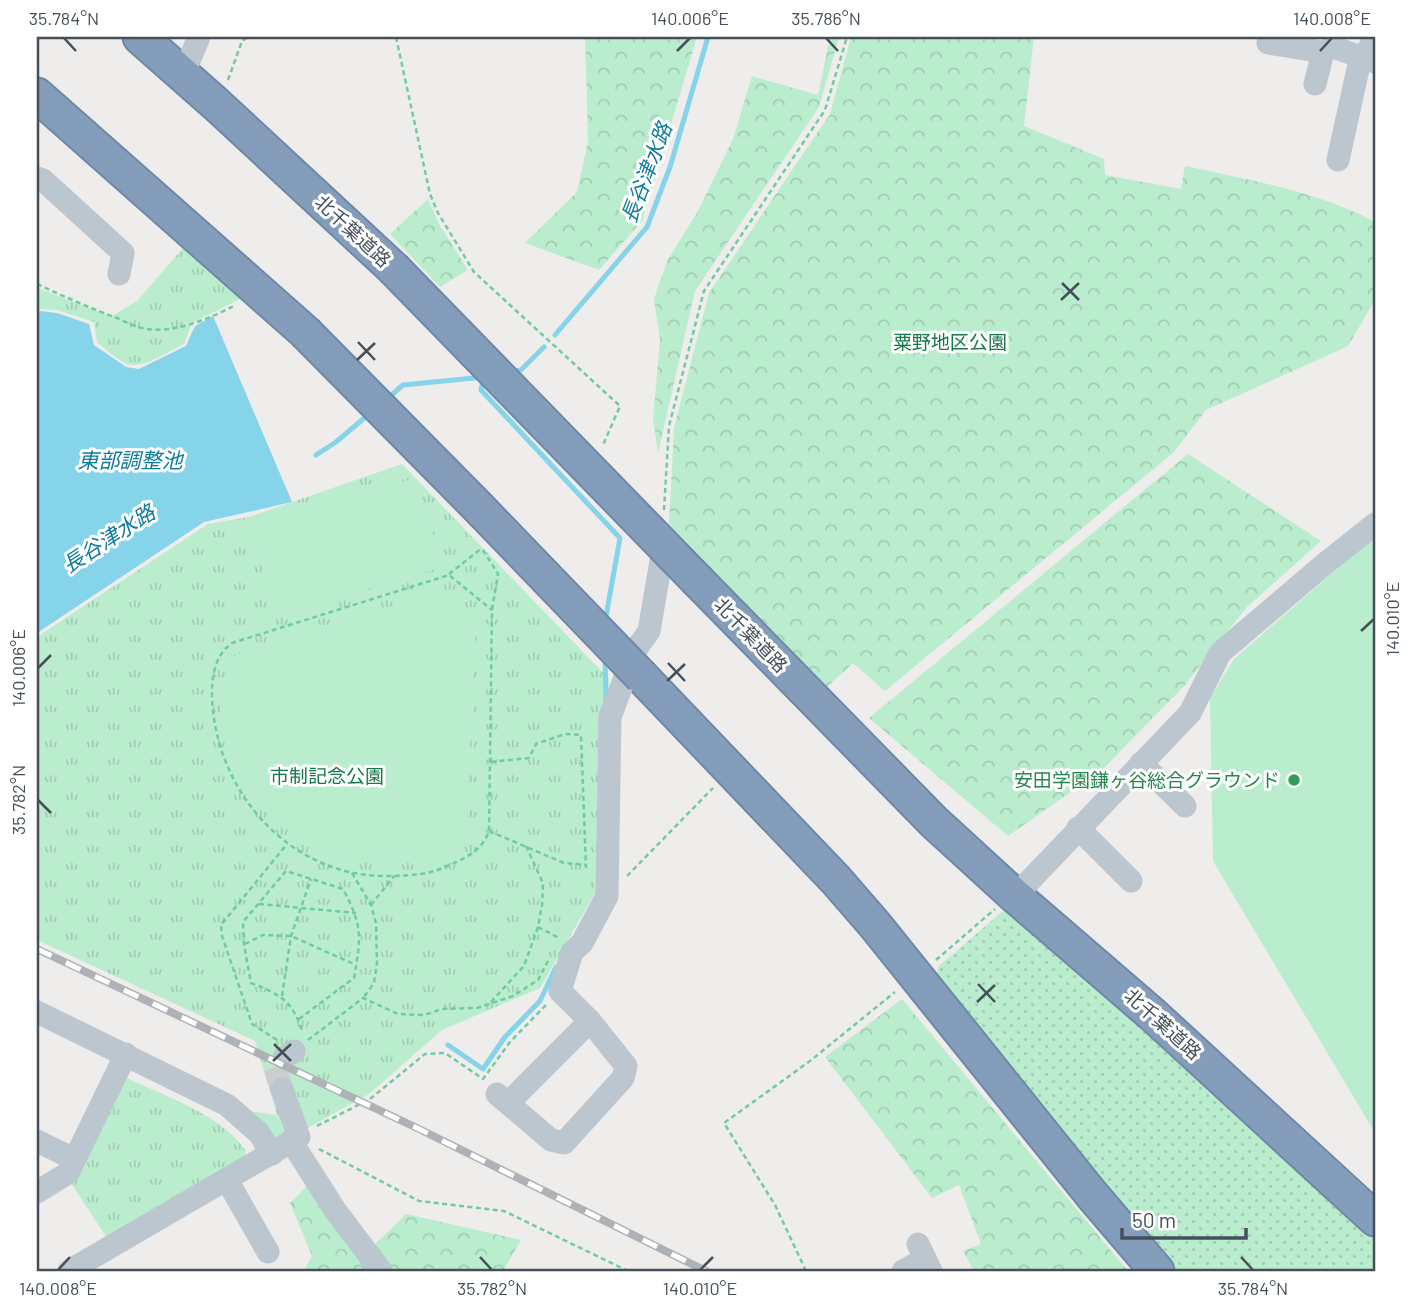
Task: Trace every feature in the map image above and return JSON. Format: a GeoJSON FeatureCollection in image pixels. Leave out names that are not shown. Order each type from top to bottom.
{"type":"FeatureCollection","features":[{"type":"Feature","properties":{"kind":"highway","name":"北千葉道路"},"geometry":{"type":"LineString","coordinates":[[140,37],[394,268],[933,821],[1163,1024],[1375,1219]]}},
{"type":"Feature","properties":{"kind":"highway"},"geometry":{"type":"LineString","coordinates":[[38,103],[305,332],[642,677],[836,880],[1157,1271]]}},
{"type":"Feature","properties":{"kind":"street"},"geometry":{"type":"LineString","coordinates":[[183,75],[199,37]]}},
{"type":"Feature","properties":{"kind":"street"},"geometry":{"type":"LineString","coordinates":[[1338,160],[1358,69],[1369,60],[1375,37]]}},
{"type":"Feature","properties":{"kind":"street"},"geometry":{"type":"LineString","coordinates":[[1268,43],[1323,52],[1333,47],[1369,60]]}},
{"type":"Feature","properties":{"kind":"street"},"geometry":{"type":"LineString","coordinates":[[1315,84],[1323,52]]}},
{"type":"Feature","properties":{"kind":"street"},"geometry":{"type":"LineString","coordinates":[[37,178],[43,180],[123,253],[120,274]]}},
{"type":"Feature","properties":{"kind":"street"},"geometry":{"type":"LineString","coordinates":[[1015,895],[1190,713],[1220,653],[1375,524]]}},
{"type":"Feature","properties":{"kind":"street"},"geometry":{"type":"LineString","coordinates":[[590,1021],[503,1098],[551,1140],[564,1143],[623,1079],[626,1066],[590,1021],[560,991],[572,952],[582,943],[607,896],[610,717],[635,652],[649,631],[661,561]]}},
{"type":"Feature","properties":{"kind":"street"},"geometry":{"type":"LineString","coordinates":[[1141,763],[1185,806]]}},
{"type":"Feature","properties":{"kind":"street"},"geometry":{"type":"LineString","coordinates":[[1078,828],[1131,881]]}},
{"type":"Feature","properties":{"kind":"street"},"geometry":{"type":"LineString","coordinates":[[37,1012],[227,1105],[259,1133],[272,1154]]}},
{"type":"Feature","properties":{"kind":"street"},"geometry":{"type":"LineString","coordinates":[[37,1192],[68,1173],[126,1055]]}},
{"type":"Feature","properties":{"kind":"street"},"geometry":{"type":"LineString","coordinates":[[282,1089],[295,1139],[335,1210],[381,1271]]}},
{"type":"Feature","properties":{"kind":"street"},"geometry":{"type":"LineString","coordinates":[[69,1271],[295,1139]]}},
{"type":"Feature","properties":{"kind":"street"},"geometry":{"type":"LineString","coordinates":[[37,1141],[74,1159]]}},
{"type":"Feature","properties":{"kind":"street"},"geometry":{"type":"LineString","coordinates":[[227,1180],[268,1252]]}},
{"type":"Feature","properties":{"kind":"street"},"geometry":{"type":"LineString","coordinates":[[903,1271],[925,1258]]}},
{"type":"Feature","properties":{"kind":"path"},"geometry":{"type":"LineString","coordinates":[[216,104],[242,41],[248,37]]}},
{"type":"Feature","properties":{"kind":"path"},"geometry":{"type":"LineString","coordinates":[[396,37],[430,194],[438,213],[474,272],[620,406],[603,445]]}},
{"type":"Feature","properties":{"kind":"path"},"geometry":{"type":"LineString","coordinates":[[664,521],[669,426],[704,291],[825,110],[847,37]]}},
{"type":"Feature","properties":{"kind":"path"},"geometry":{"type":"LineString","coordinates":[[37,284],[146,329],[168,329],[187,325],[218,314],[245,300]]}},
{"type":"Feature","properties":{"kind":"path"},"geometry":{"type":"LineString","coordinates":[[482,548],[498,574],[492,610],[491,762],[489,831],[486,841],[464,858],[415,876],[364,876],[336,869],[287,844],[252,809],[223,758],[212,706],[212,678],[224,649],[232,643],[449,575],[482,548],[486,541]]}},
{"type":"Feature","properties":{"kind":"path"},"geometry":{"type":"LineString","coordinates":[[449,575],[492,610]]}},
{"type":"Feature","properties":{"kind":"path"},"geometry":{"type":"LineString","coordinates":[[491,762],[529,758],[536,744],[565,734],[581,735],[587,875]]}},
{"type":"Feature","properties":{"kind":"path"},"geometry":{"type":"LineString","coordinates":[[607,896],[730,771]]}},
{"type":"Feature","properties":{"kind":"path"},"geometry":{"type":"LineString","coordinates":[[489,831],[564,863],[586,865]]}},
{"type":"Feature","properties":{"kind":"path"},"geometry":{"type":"LineString","coordinates":[[287,844],[221,925],[222,936],[252,1024],[289,1054]]}},
{"type":"Feature","properties":{"kind":"path"},"geometry":{"type":"LineString","coordinates":[[489,1004],[524,966],[538,927],[542,883],[526,846]]}},
{"type":"Feature","properties":{"kind":"path"},"geometry":{"type":"LineString","coordinates":[[299,1019],[354,978],[360,937],[356,913],[343,889],[286,871],[243,922],[251,983],[282,996],[299,1019],[306,1041],[363,998],[374,983],[377,963],[376,923],[371,905],[352,873]]}},
{"type":"Feature","properties":{"kind":"path"},"geometry":{"type":"LineString","coordinates":[[371,905],[394,876]]}},
{"type":"Feature","properties":{"kind":"path"},"geometry":{"type":"LineString","coordinates":[[282,996],[291,936],[311,879]]}},
{"type":"Feature","properties":{"kind":"path"},"geometry":{"type":"LineString","coordinates":[[806,1271],[775,1205],[724,1123],[810,1061],[1015,895]]}},
{"type":"Feature","properties":{"kind":"path"},"geometry":{"type":"LineString","coordinates":[[259,904],[356,913]]}},
{"type":"Feature","properties":{"kind":"path"},"geometry":{"type":"LineString","coordinates":[[538,927],[559,938],[565,932]]}},
{"type":"Feature","properties":{"kind":"path"},"geometry":{"type":"LineString","coordinates":[[244,945],[263,935],[291,936],[356,965]]}},
{"type":"Feature","properties":{"kind":"path"},"geometry":{"type":"LineString","coordinates":[[363,998],[398,1014],[424,1014],[442,1009],[477,1009],[513,996],[538,980],[548,959]]}},
{"type":"Feature","properties":{"kind":"path"},"geometry":{"type":"LineString","coordinates":[[295,1139],[370,1099],[425,1054],[445,1053],[483,1079],[510,1042],[560,991]]}},
{"type":"Feature","properties":{"kind":"path"},"geometry":{"type":"LineString","coordinates":[[295,1139],[419,1201],[504,1211],[628,1271]]}},
{"type":"Feature","properties":{"kind":"green space"},"geometry":{"type":"Polygon","coordinates":[[[585,37],[697,37],[642,221],[599,270],[525,243],[577,192],[588,141],[585,37]]]}},
{"type":"Feature","properties":{"kind":"green space"},"geometry":{"type":"Polygon","coordinates":[[[830,37],[839,37],[819,107],[695,291],[658,453],[653,419],[660,340],[654,299],[667,261],[698,211],[733,139],[752,76],[818,95],[830,37]]]}},
{"type":"Feature","properties":{"kind":"green space","name":"粟野地区公園"},"geometry":{"type":"Polygon","coordinates":[[[851,37],[1034,37],[1024,126],[1104,159],[1105,175],[1181,189],[1185,166],[1306,194],[1375,222],[1375,300],[1348,346],[1206,410],[1173,453],[885,691],[853,663],[827,687],[669,524],[674,428],[709,293],[830,114],[851,37]]]}},
{"type":"Feature","properties":{"kind":"green space"},"geometry":{"type":"Polygon","coordinates":[[[428,199],[439,224],[468,270],[440,287],[390,234],[428,199]]]}},
{"type":"Feature","properties":{"kind":"green space"},"geometry":{"type":"Polygon","coordinates":[[[184,247],[240,299],[192,323],[184,344],[155,359],[132,365],[125,363],[97,342],[94,322],[57,310],[37,309],[37,288],[112,316],[137,301],[184,247]]]}},
{"type":"Feature","properties":{"kind":"green space"},"geometry":{"type":"Polygon","coordinates":[[[1188,454],[1321,541],[1247,607],[1184,686],[1102,770],[1008,836],[869,718],[1188,454]]]}},
{"type":"Feature","properties":{"kind":"green space","name":"市制記念公園"},"geometry":{"type":"Polygon","coordinates":[[[402,464],[609,679],[598,888],[540,988],[442,1030],[369,1094],[304,1130],[272,1138],[249,1111],[276,1115],[279,1122],[255,1041],[37,940],[37,637],[208,524],[249,517],[402,464]]]}},
{"type":"Feature","properties":{"kind":"green space"},"geometry":{"type":"Polygon","coordinates":[[[416,478],[443,567],[276,616],[248,519],[389,479],[395,483],[416,478]]]}},
{"type":"Feature","properties":{"kind":"green space","name":"安田学園鎌ヶ谷総合グラウンド"},"geometry":{"type":"Polygon","coordinates":[[[1375,536],[1375,1133],[1213,861],[1210,698],[1234,659],[1375,536]]]}},
{"type":"Feature","properties":{"kind":"green space"},"geometry":{"type":"Polygon","coordinates":[[[443,590],[476,616],[466,841],[445,851],[390,863],[348,859],[320,848],[303,838],[267,808],[251,790],[228,750],[221,704],[233,656],[443,590]]]}},
{"type":"Feature","properties":{"kind":"green space"},"geometry":{"type":"Polygon","coordinates":[[[1017,909],[1375,1231],[1375,1271],[1176,1271],[937,983],[938,967],[1004,910],[1017,909]]]}},
{"type":"Feature","properties":{"kind":"green space"},"geometry":{"type":"Polygon","coordinates":[[[902,999],[1128,1271],[974,1271],[963,1251],[981,1244],[959,1185],[932,1198],[825,1057],[902,999]]]}},
{"type":"Feature","properties":{"kind":"green space"},"geometry":{"type":"Polygon","coordinates":[[[127,1078],[207,1116],[222,1126],[246,1151],[244,1158],[107,1238],[69,1180],[121,1081],[127,1078]]]}},
{"type":"Feature","properties":{"kind":"green space"},"geometry":{"type":"Polygon","coordinates":[[[309,1184],[364,1255],[406,1214],[521,1240],[503,1271],[304,1271],[312,1256],[290,1203],[309,1184]]]}},
{"type":"Feature","properties":{"kind":"water","name":"東部調整池"},"geometry":{"type":"Polygon","coordinates":[[[37,312],[57,313],[89,324],[94,345],[126,367],[139,369],[186,346],[195,326],[213,316],[292,502],[204,522],[37,633],[37,312]]]}},
{"type":"Feature","properties":{"kind":"waterway","name":"長谷津水路"},"geometry":{"type":"LineString","coordinates":[[555,335],[647,227],[670,167],[708,37]]}},
{"type":"Feature","properties":{"kind":"waterway","name":"長谷津水路"},"geometry":{"type":"LineString","coordinates":[[510,372],[521,370],[544,347]]}},
{"type":"Feature","properties":{"kind":"waterway"},"geometry":{"type":"LineString","coordinates":[[484,377],[481,390],[620,538],[605,622]]}},
{"type":"Feature","properties":{"kind":"waterway","name":"長谷津水路"},"geometry":{"type":"LineString","coordinates":[[387,399],[403,385],[484,377]]}},
{"type":"Feature","properties":{"kind":"waterway","name":"長谷津水路"},"geometry":{"type":"LineString","coordinates":[[316,455],[369,414]]}},
{"type":"Feature","properties":{"kind":"waterway"},"geometry":{"type":"LineString","coordinates":[[605,656],[606,702]]}},
{"type":"Feature","properties":{"kind":"waterway"},"geometry":{"type":"LineString","coordinates":[[448,1045],[483,1069],[505,1037],[540,1001],[556,967]]}},
{"type":"Feature","properties":{"kind":"tunnel"},"geometry":{"type":"LineString","coordinates":[[282,1089],[274,1065],[284,1058]]}},
{"type":"Feature","properties":{"kind":"railway"},"geometry":{"type":"LineString","coordinates":[[37,949],[417,1128],[706,1271]]}},
{"type":"Feature","properties":{"kind":"place","name":"安田学園鎌ヶ谷総合グラウンド"},"geometry":{"type":"Point","coordinates":[1294,780]}}]}
